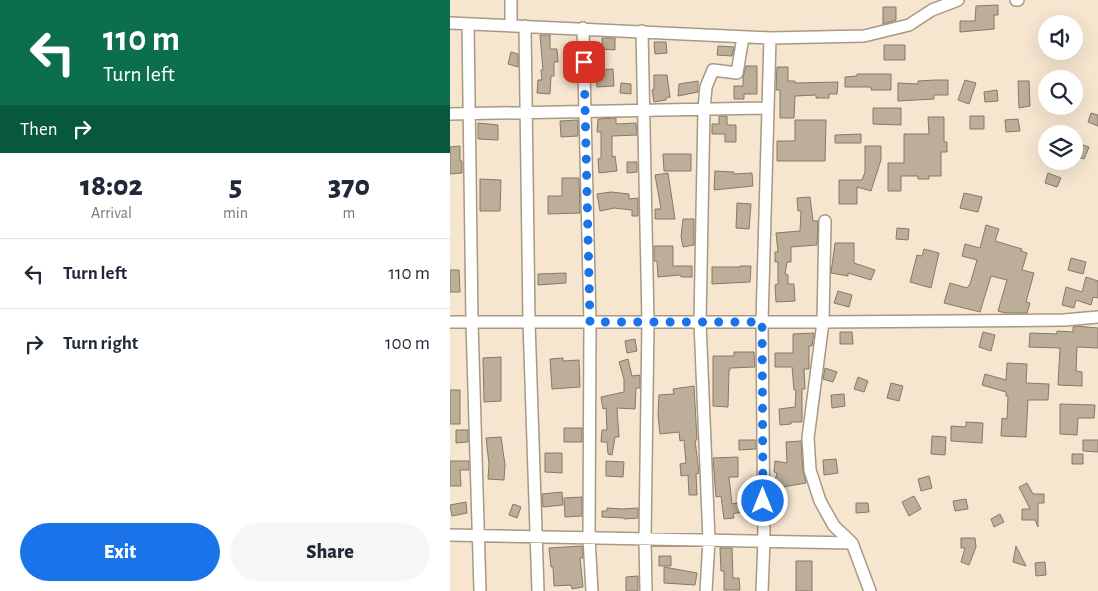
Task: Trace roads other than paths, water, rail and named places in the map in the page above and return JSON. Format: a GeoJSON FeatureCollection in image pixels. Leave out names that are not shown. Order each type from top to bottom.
{"type":"FeatureCollection","features":[{"type":"Feature","properties":{"kind":"street"},"geometry":{"type":"LineString","coordinates":[[511,0],[511,25]]}},
{"type":"Feature","properties":{"kind":"street"},"geometry":{"type":"LineString","coordinates":[[450,23],[770,38],[864,36],[910,25],[932,10],[958,0]]}},
{"type":"Feature","properties":{"kind":"street"},"geometry":{"type":"LineString","coordinates":[[468,24],[472,322],[480,591]]}},
{"type":"Feature","properties":{"kind":"street"},"geometry":{"type":"LineString","coordinates":[[525,26],[529,322],[538,591]]}},
{"type":"Feature","properties":{"kind":"street"},"geometry":{"type":"LineString","coordinates":[[583,28],[590,322],[589,538],[592,591]]}},
{"type":"Feature","properties":{"kind":"street"},"geometry":{"type":"LineString","coordinates":[[642,31],[648,322],[646,591]]}},
{"type":"Feature","properties":{"kind":"street"},"geometry":{"type":"LineString","coordinates":[[706,591],[709,540],[700,322],[704,110],[706,86],[713,70],[737,73],[743,37]]}},
{"type":"Feature","properties":{"kind":"street"},"geometry":{"type":"LineString","coordinates":[[762,591],[764,541],[762,322],[770,38]]}},
{"type":"Feature","properties":{"kind":"street"},"geometry":{"type":"LineString","coordinates":[[450,114],[768,108]]}},
{"type":"Feature","properties":{"kind":"street"},"geometry":{"type":"LineString","coordinates":[[825,221],[823,322],[808,438],[810,470],[820,501],[834,526],[852,543],[870,591]]}},
{"type":"Feature","properties":{"kind":"street"},"geometry":{"type":"LineString","coordinates":[[450,322],[823,322],[1064,320],[1098,317]]}},
{"type":"Feature","properties":{"kind":"street"},"geometry":{"type":"LineString","coordinates":[[450,535],[852,543]]}}]}
